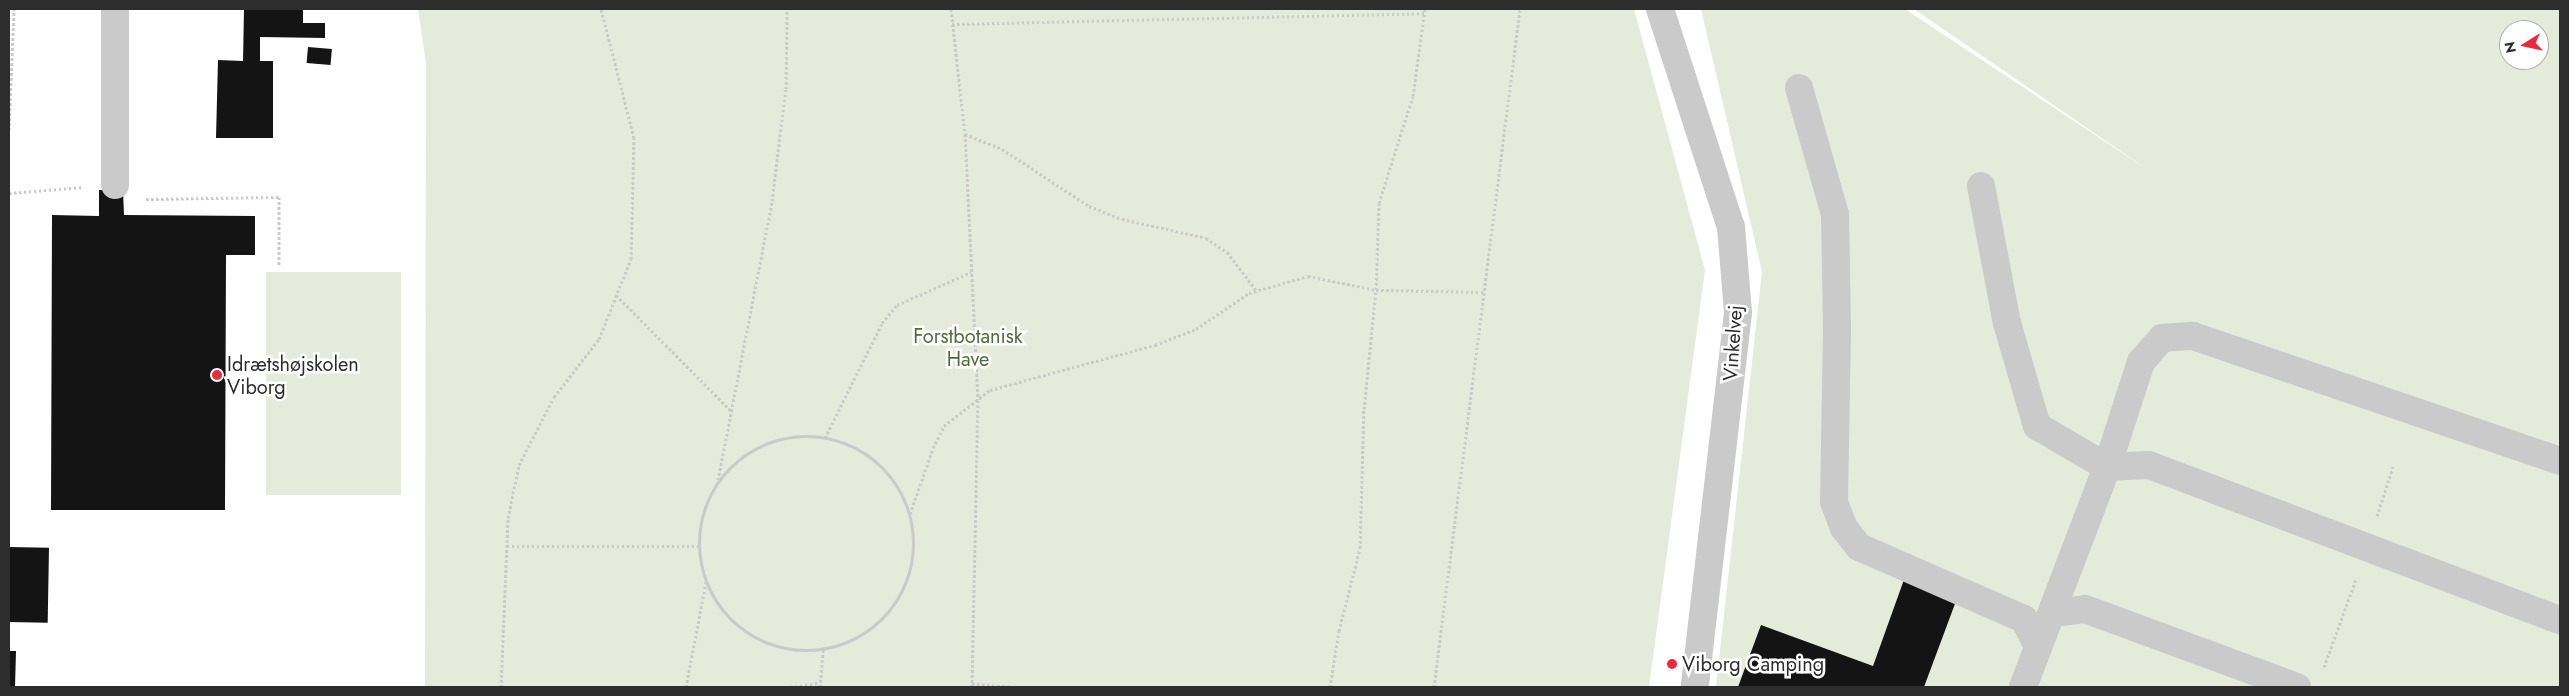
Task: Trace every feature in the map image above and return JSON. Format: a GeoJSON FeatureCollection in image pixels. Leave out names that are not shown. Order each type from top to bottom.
{"type":"FeatureCollection","features":[{"type":"Feature","properties":{"kind":"street"},"geometry":{"type":"LineString","coordinates":[[115,9],[115,185]]}},
{"type":"Feature","properties":{"kind":"street","name":"Vinkelvej"},"geometry":{"type":"LineString","coordinates":[[1660,9],[1731,227],[1738,313],[1695,687]]}},
{"type":"Feature","properties":{"kind":"street"},"geometry":{"type":"LineString","coordinates":[[1799,88],[1834,214],[1837,330],[1834,502],[1844,528],[1859,547],[2024,619],[2038,647]]}},
{"type":"Feature","properties":{"kind":"street"},"geometry":{"type":"LineString","coordinates":[[1981,186],[2007,323],[2037,426],[2107,467],[2148,465],[2560,620]]}},
{"type":"Feature","properties":{"kind":"street"},"geometry":{"type":"LineString","coordinates":[[2023,687],[2053,613],[2107,467],[2141,362],[2162,338],[2193,336],[2560,460]]}},
{"type":"Feature","properties":{"kind":"street"},"geometry":{"type":"LineString","coordinates":[[2053,613],[2085,608],[2297,687]]}},
{"type":"Feature","properties":{"kind":"path"},"geometry":{"type":"LineString","coordinates":[[9,130],[14,9]]}},
{"type":"Feature","properties":{"kind":"path"},"geometry":{"type":"LineString","coordinates":[[501,687],[508,518],[519,465],[554,397],[599,339],[631,259],[634,138],[601,9]]}},
{"type":"Feature","properties":{"kind":"path"},"geometry":{"type":"LineString","coordinates":[[718,481],[742,456],[774,440],[808,435],[842,441],[872,458],[896,484],[910,515],[914,550],[905,585],[885,616],[857,638],[823,649],[786,649],[753,636],[724,613],[706,582],[698,546],[703,512],[718,481],[772,201],[786,90],[787,9]]}},
{"type":"Feature","properties":{"kind":"path"},"geometry":{"type":"LineString","coordinates":[[951,9],[965,134],[978,400],[972,686],[1013,687]]}},
{"type":"Feature","properties":{"kind":"path"},"geometry":{"type":"LineString","coordinates":[[1434,687],[1520,9]]}},
{"type":"Feature","properties":{"kind":"path"},"geometry":{"type":"LineString","coordinates":[[952,24],[1425,11],[1413,96],[1379,203],[1376,290],[1366,371],[1360,548],[1337,640],[1330,687]]}},
{"type":"Feature","properties":{"kind":"path"},"geometry":{"type":"LineString","coordinates":[[965,134],[1002,148],[1089,206],[1122,219],[1206,238],[1227,252],[1256,290]]}},
{"type":"Feature","properties":{"kind":"path"},"geometry":{"type":"LineString","coordinates":[[9,193],[115,185],[143,185],[143,199],[279,197],[279,266]]}},
{"type":"Feature","properties":{"kind":"path"},"geometry":{"type":"LineString","coordinates":[[825,438],[882,323],[897,305],[971,272]]}},
{"type":"Feature","properties":{"kind":"path"},"geometry":{"type":"LineString","coordinates":[[910,515],[933,448],[944,426],[990,390],[1155,345],[1196,329],[1256,290],[1308,276],[1376,290],[1483,292]]}},
{"type":"Feature","properties":{"kind":"path"},"geometry":{"type":"LineString","coordinates":[[616,295],[731,411]]}},
{"type":"Feature","properties":{"kind":"path"},"geometry":{"type":"LineString","coordinates":[[507,546],[698,546]]}},
{"type":"Feature","properties":{"kind":"path"},"geometry":{"type":"LineString","coordinates":[[686,687],[706,582]]}},
{"type":"Feature","properties":{"kind":"path"},"geometry":{"type":"LineString","coordinates":[[790,687],[820,685],[823,649]]}},
{"type":"Feature","properties":{"kind":"green space","name":"Forstbotanisk Have"},"geometry":{"type":"Polygon","coordinates":[[[418,9],[1634,9],[1705,270],[1649,687],[425,687],[426,64],[418,9]]]}},
{"type":"Feature","properties":{"kind":"green space"},"geometry":{"type":"Polygon","coordinates":[[[1701,9],[1905,9],[2154,174],[1914,9],[2560,9],[2560,687],[1716,687],[1762,272],[1701,9]]]}},
{"type":"Feature","properties":{"kind":"green space"},"geometry":{"type":"Polygon","coordinates":[[[266,272],[401,272],[401,495],[266,495],[266,272]]]}},
{"type":"Feature","properties":{"kind":"building"},"geometry":{"type":"Polygon","coordinates":[[[244,9],[303,9],[303,23],[325,23],[325,38],[260,37],[260,61],[273,61],[273,138],[216,138],[218,60],[243,61],[244,9]]]}},
{"type":"Feature","properties":{"kind":"building"},"geometry":{"type":"Polygon","coordinates":[[[308,47],[332,49],[331,65],[307,63],[308,47]]]}},
{"type":"Feature","properties":{"kind":"building"},"geometry":{"type":"Polygon","coordinates":[[[99,190],[123,190],[124,215],[255,216],[255,255],[226,255],[225,510],[51,510],[52,215],[99,216],[99,190]]]}},
{"type":"Feature","properties":{"kind":"building"},"geometry":{"type":"Polygon","coordinates":[[[9,547],[49,548],[48,623],[9,622],[9,547]]]}},
{"type":"Feature","properties":{"kind":"building"},"geometry":{"type":"Polygon","coordinates":[[[1906,574],[1959,593],[1924,687],[1738,687],[1761,625],[1873,666],[1906,574]]]}},
{"type":"Feature","properties":{"kind":"building"},"geometry":{"type":"Polygon","coordinates":[[[9,651],[16,651],[15,687],[9,687],[9,651]]]}},
{"type":"Feature","properties":{"kind":"place","name":"Idrætshøjskolen Viborg"},"geometry":{"type":"Point","coordinates":[217,375]}},
{"type":"Feature","properties":{"kind":"place","name":"Viborg Camping"},"geometry":{"type":"Point","coordinates":[1672,664]}}]}
